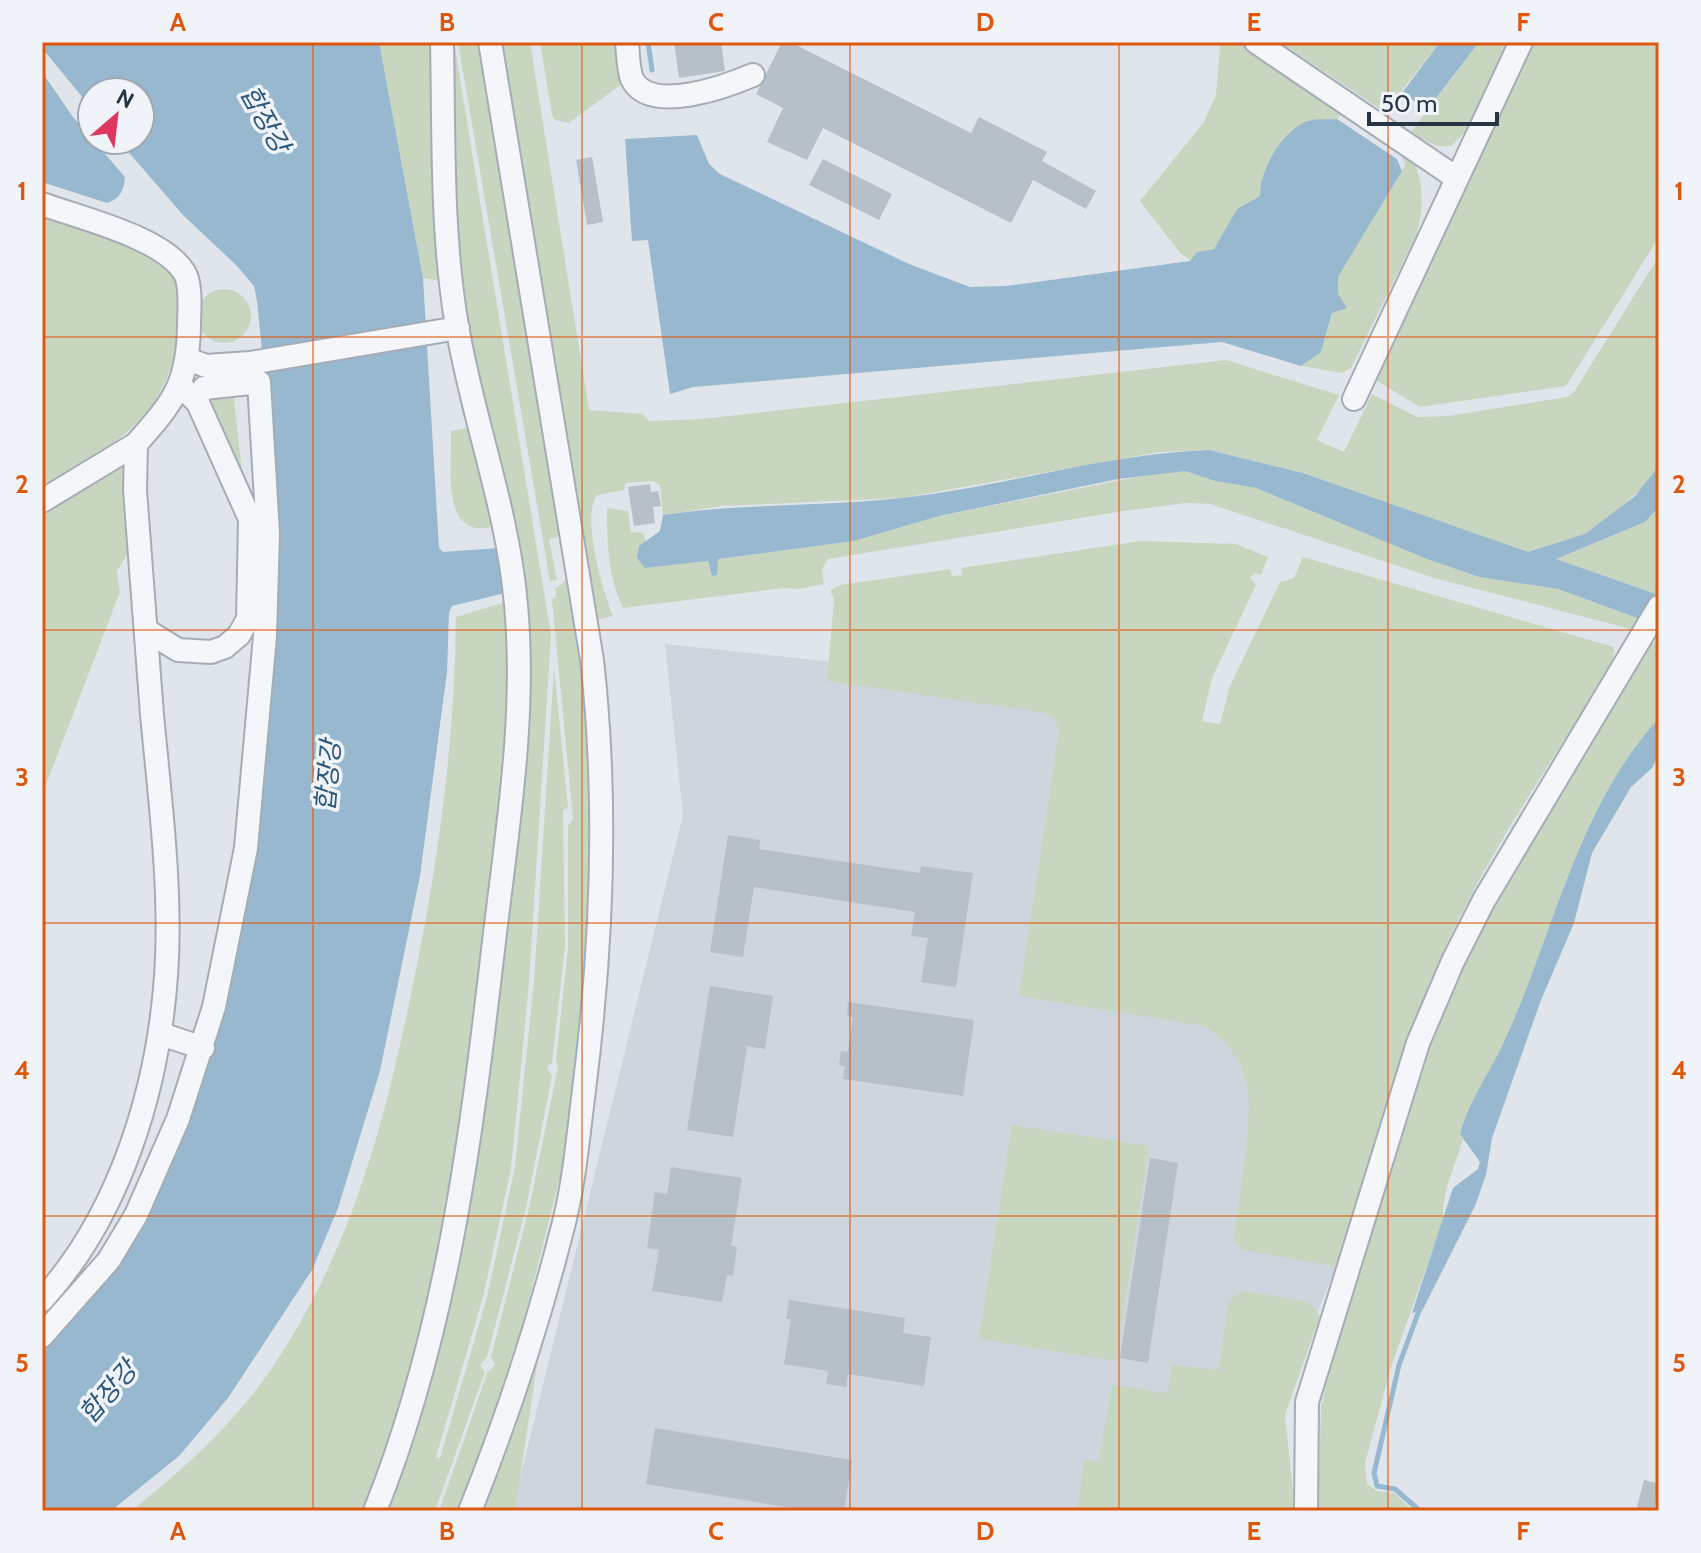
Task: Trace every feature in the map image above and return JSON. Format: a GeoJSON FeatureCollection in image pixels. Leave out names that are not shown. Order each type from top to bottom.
{"type":"FeatureCollection","features":[{"type":"Feature","properties":{"kind":"street"},"geometry":{"type":"LineString","coordinates":[[375,1511],[412,1411],[428,1351],[466,1169],[510,813],[518,715],[518,635],[509,546],[470,398],[450,282],[442,42]]}},
{"type":"Feature","properties":{"kind":"street"},"geometry":{"type":"LineString","coordinates":[[470,1511],[504,1424],[562,1231],[597,983],[600,839],[601,738],[592,660],[490,42]]}},
{"type":"Feature","properties":{"kind":"street"},"geometry":{"type":"LineString","coordinates":[[627,42],[632,78],[643,91],[659,96],[725,87],[753,75]]}},
{"type":"Feature","properties":{"kind":"street"},"geometry":{"type":"LineString","coordinates":[[1256,42],[1455,177]]}},
{"type":"Feature","properties":{"kind":"street"},"geometry":{"type":"LineString","coordinates":[[1354,399],[1432,234],[1455,177],[1521,42]]}},
{"type":"Feature","properties":{"kind":"street"},"geometry":{"type":"LineString","coordinates":[[42,204],[136,238],[165,253],[186,273],[188,393],[259,526],[248,619]]}},
{"type":"Feature","properties":{"kind":"street"},"geometry":{"type":"LineString","coordinates":[[188,359],[206,366],[250,363],[458,328]]}},
{"type":"Feature","properties":{"kind":"street"},"geometry":{"type":"LineString","coordinates":[[42,501],[136,444],[172,403],[188,393],[204,388],[259,382],[259,526],[266,599],[246,848],[203,1048],[156,1172],[130,1227],[109,1260],[42,1336]]}},
{"type":"Feature","properties":{"kind":"street"},"geometry":{"type":"LineString","coordinates":[[42,1300],[81,1249],[109,1199],[148,1087],[161,1034],[167,939],[135,490],[136,444]]}},
{"type":"Feature","properties":{"kind":"street"},"geometry":{"type":"LineString","coordinates":[[146,630],[178,650],[211,652],[232,641],[266,599]]}},
{"type":"Feature","properties":{"kind":"street"},"geometry":{"type":"LineString","coordinates":[[1306,1511],[1307,1402],[1418,1043],[1453,961],[1484,900],[1659,607]]}},
{"type":"Feature","properties":{"kind":"street"},"geometry":{"type":"LineString","coordinates":[[161,1034],[203,1048]]}},
{"type":"Feature","properties":{"kind":"shaded area"},"geometry":{"type":"Polygon","coordinates":[[[665,644],[958,675],[1092,705],[1229,1024],[1341,1256],[1277,1409],[1275,1511],[512,1511],[683,815],[665,644]]]}},
{"type":"Feature","properties":{"kind":"green space"},"geometry":{"type":"Polygon","coordinates":[[[379,42],[437,42],[447,282],[423,278],[379,42]]]}},
{"type":"Feature","properties":{"kind":"green space"},"geometry":{"type":"Polygon","coordinates":[[[446,42],[454,42],[551,635],[529,983],[511,1169],[483,1297],[436,1457],[440,1458],[487,1297],[515,1167],[534,981],[554,668],[568,808],[563,810],[565,947],[552,1063],[547,1067],[552,1076],[526,1208],[487,1357],[480,1365],[485,1372],[435,1511],[379,1511],[434,1349],[523,652],[454,275],[446,42]]]}},
{"type":"Feature","properties":{"kind":"green space"},"geometry":{"type":"Polygon","coordinates":[[[458,42],[484,42],[563,535],[549,539],[557,580],[550,581],[458,42]]]}},
{"type":"Feature","properties":{"kind":"green space"},"geometry":{"type":"Polygon","coordinates":[[[496,42],[530,42],[589,410],[643,414],[649,421],[702,419],[1226,360],[1339,395],[1317,440],[1344,452],[1372,394],[1417,417],[1448,416],[1567,397],[1574,392],[1659,256],[1659,466],[1648,482],[1615,513],[1585,534],[1527,552],[1303,473],[1209,450],[1160,452],[902,498],[722,506],[663,515],[660,485],[653,481],[626,483],[624,490],[597,495],[593,506],[591,520],[595,555],[613,616],[589,622],[496,42]]]}},
{"type":"Feature","properties":{"kind":"green space"},"geometry":{"type":"Polygon","coordinates":[[[540,42],[621,42],[627,80],[569,123],[555,120],[540,42]]]}},
{"type":"Feature","properties":{"kind":"green space"},"geometry":{"type":"Polygon","coordinates":[[[1214,42],[1247,42],[1414,161],[1422,198],[1416,236],[1351,368],[1342,373],[1301,366],[1321,352],[1338,294],[1338,277],[1402,171],[1405,165],[1402,156],[1340,115],[1337,119],[1306,121],[1260,196],[1237,209],[1214,249],[1197,252],[1191,261],[1180,253],[1140,201],[1204,122],[1216,95],[1220,46],[1214,42]]]}},
{"type":"Feature","properties":{"kind":"green space"},"geometry":{"type":"Polygon","coordinates":[[[1279,42],[1440,42],[1385,112],[1279,42]]]}},
{"type":"Feature","properties":{"kind":"green space"},"geometry":{"type":"Polygon","coordinates":[[[1479,42],[1509,42],[1465,132],[1451,146],[1437,146],[1410,133],[1479,42]]]}},
{"type":"Feature","properties":{"kind":"green space"},"geometry":{"type":"Polygon","coordinates":[[[1533,42],[1659,42],[1659,237],[1566,386],[1420,407],[1374,379],[1498,108],[1533,42]]]}},
{"type":"Feature","properties":{"kind":"green space"},"geometry":{"type":"Polygon","coordinates":[[[42,210],[112,234],[147,251],[174,274],[180,286],[181,300],[173,359],[164,385],[150,407],[134,426],[114,442],[42,487],[42,210]]]}},
{"type":"Feature","properties":{"kind":"green space"},"geometry":{"type":"Polygon","coordinates":[[[224,289],[243,297],[251,316],[243,335],[224,343],[205,335],[197,316],[205,297],[224,289]]]}},
{"type":"Feature","properties":{"kind":"green space"},"geometry":{"type":"Polygon","coordinates":[[[233,389],[243,482],[201,397],[233,389]]]}},
{"type":"Feature","properties":{"kind":"green space"},"geometry":{"type":"Polygon","coordinates":[[[468,428],[491,509],[490,527],[474,528],[463,522],[452,496],[451,431],[468,428]]]}},
{"type":"Feature","properties":{"kind":"green space"},"geometry":{"type":"Polygon","coordinates":[[[125,461],[133,545],[117,571],[120,592],[42,795],[42,508],[125,461]]]}},
{"type":"Feature","properties":{"kind":"green space"},"geometry":{"type":"Polygon","coordinates":[[[1167,471],[1185,471],[1215,481],[1256,488],[1427,559],[1479,577],[1558,589],[1659,626],[1659,640],[1627,628],[1434,578],[1210,504],[1186,503],[1124,511],[828,559],[822,569],[824,584],[798,589],[784,588],[623,608],[611,572],[607,508],[628,511],[631,532],[643,533],[646,541],[639,546],[645,568],[708,561],[712,576],[718,559],[854,541],[939,516],[1167,471]]]}},
{"type":"Feature","properties":{"kind":"green space"},"geometry":{"type":"Polygon","coordinates":[[[1659,507],[1659,595],[1556,559],[1645,522],[1659,507]]]}},
{"type":"Feature","properties":{"kind":"green space"},"geometry":{"type":"Polygon","coordinates":[[[1141,541],[1236,544],[1268,557],[1261,575],[1255,573],[1250,578],[1256,585],[1212,678],[1202,721],[1220,724],[1230,686],[1280,582],[1294,578],[1303,557],[1614,647],[1613,663],[1500,844],[1441,957],[1399,1067],[1341,1256],[1332,1266],[1241,1250],[1234,1241],[1249,1099],[1241,1067],[1219,1037],[1204,1026],[1019,996],[1059,731],[1055,719],[1046,713],[827,681],[834,600],[830,590],[840,585],[950,569],[952,576],[962,575],[961,568],[1141,541]]]}},
{"type":"Feature","properties":{"kind":"green space"},"geometry":{"type":"Polygon","coordinates":[[[571,576],[583,654],[595,880],[574,1121],[497,1428],[465,1511],[439,1511],[487,1373],[495,1365],[491,1357],[529,1208],[558,1067],[556,1060],[568,948],[568,826],[573,819],[552,599],[556,597],[555,589],[571,576]]]}},
{"type":"Feature","properties":{"kind":"green space"},"geometry":{"type":"Polygon","coordinates":[[[509,601],[509,729],[479,1028],[434,1298],[367,1511],[131,1511],[208,1444],[259,1386],[301,1321],[344,1232],[389,1093],[420,948],[448,760],[456,617],[509,601]]]}},
{"type":"Feature","properties":{"kind":"green space"},"geometry":{"type":"Polygon","coordinates":[[[1652,642],[1659,644],[1659,718],[1630,754],[1586,833],[1520,1004],[1497,1057],[1468,1111],[1460,1133],[1463,1139],[1446,1190],[1443,1221],[1391,1367],[1365,1463],[1367,1484],[1377,1491],[1394,1493],[1413,1511],[1318,1511],[1321,1407],[1348,1293],[1406,1112],[1443,1010],[1492,904],[1652,642]]]}},
{"type":"Feature","properties":{"kind":"green space"},"geometry":{"type":"Polygon","coordinates":[[[1012,1125],[1149,1146],[1116,1361],[979,1339],[1012,1125]]]}},
{"type":"Feature","properties":{"kind":"green space"},"geometry":{"type":"Polygon","coordinates":[[[1245,1291],[1309,1302],[1320,1316],[1285,1415],[1295,1511],[1077,1511],[1084,1460],[1099,1461],[1112,1385],[1168,1393],[1172,1365],[1219,1370],[1228,1305],[1234,1296],[1245,1291]]]}},
{"type":"Feature","properties":{"kind":"green space"},"geometry":{"type":"Polygon","coordinates":[[[542,1332],[515,1511],[480,1511],[542,1332]]]}},
{"type":"Feature","properties":{"kind":"water","name":"합장강"},"geometry":{"type":"Polygon","coordinates":[[[42,42],[379,42],[423,278],[439,548],[443,552],[499,548],[505,593],[452,606],[449,612],[447,672],[420,876],[380,1071],[338,1208],[312,1270],[228,1398],[179,1456],[111,1511],[42,1511],[42,1341],[160,1167],[249,848],[265,380],[254,286],[183,215],[132,156],[156,156],[156,76],[76,76],[76,89],[42,48],[42,42]]]}},
{"type":"Feature","properties":{"kind":"water"},"geometry":{"type":"Polygon","coordinates":[[[1440,42],[1479,42],[1427,110],[1402,93],[1440,42]]]}},
{"type":"Feature","properties":{"kind":"water"},"geometry":{"type":"Polygon","coordinates":[[[42,72],[76,120],[76,156],[107,156],[125,177],[120,193],[107,203],[42,182],[42,72]]]}},
{"type":"Feature","properties":{"kind":"water"},"geometry":{"type":"Polygon","coordinates":[[[1337,119],[1397,159],[1402,171],[1338,277],[1338,294],[1347,308],[1332,313],[1321,352],[1301,366],[1222,342],[693,387],[670,394],[648,240],[632,241],[625,139],[697,135],[709,164],[720,174],[909,264],[970,287],[1006,286],[1190,261],[1197,252],[1214,249],[1237,209],[1260,196],[1268,164],[1287,135],[1308,121],[1337,119]]]}},
{"type":"Feature","properties":{"kind":"water"},"geometry":{"type":"Polygon","coordinates":[[[1209,450],[1303,473],[1528,552],[1585,534],[1635,496],[1659,466],[1659,507],[1645,522],[1556,559],[1659,595],[1659,626],[1558,589],[1479,577],[1427,559],[1256,488],[1215,481],[1185,471],[1118,479],[939,516],[854,541],[718,559],[717,575],[712,576],[708,561],[645,568],[637,558],[639,546],[660,531],[663,515],[901,498],[1130,458],[1209,450]]]}},
{"type":"Feature","properties":{"kind":"water"},"geometry":{"type":"Polygon","coordinates":[[[1659,718],[1659,754],[1652,768],[1631,787],[1592,853],[1574,923],[1541,1000],[1492,1138],[1486,1175],[1475,1206],[1422,1311],[1412,1313],[1453,1188],[1478,1169],[1480,1162],[1460,1134],[1468,1111],[1520,1004],[1586,833],[1630,754],[1659,718]]]}},
{"type":"Feature","properties":{"kind":"building"},"geometry":{"type":"Polygon","coordinates":[[[674,42],[721,42],[725,71],[679,78],[674,42]]]}},
{"type":"Feature","properties":{"kind":"building"},"geometry":{"type":"Polygon","coordinates":[[[782,42],[790,42],[971,133],[979,117],[1047,152],[1042,161],[1096,191],[1086,209],[1033,180],[1011,223],[823,128],[807,160],[767,142],[783,108],[756,94],[782,42]]]}},
{"type":"Feature","properties":{"kind":"building"},"geometry":{"type":"Polygon","coordinates":[[[592,157],[603,222],[587,225],[576,160],[592,157]]]}},
{"type":"Feature","properties":{"kind":"building"},"geometry":{"type":"Polygon","coordinates":[[[823,159],[892,194],[879,220],[809,185],[823,159]]]}},
{"type":"Feature","properties":{"kind":"building"},"geometry":{"type":"Polygon","coordinates":[[[650,484],[651,492],[658,491],[661,506],[653,507],[655,523],[634,526],[628,487],[650,484]]]}},
{"type":"Feature","properties":{"kind":"building"},"geometry":{"type":"Polygon","coordinates":[[[728,835],[760,840],[759,849],[920,873],[921,866],[973,873],[956,987],[921,982],[928,938],[911,936],[915,912],[754,887],[743,957],[710,952],[728,835]]]}},
{"type":"Feature","properties":{"kind":"building"},"geometry":{"type":"Polygon","coordinates":[[[710,986],[773,996],[765,1049],[747,1046],[733,1137],[687,1130],[710,986]]]}},
{"type":"Feature","properties":{"kind":"building"},"geometry":{"type":"Polygon","coordinates":[[[848,1002],[974,1020],[963,1096],[843,1079],[845,1066],[839,1065],[841,1051],[848,1052],[853,1017],[847,1016],[848,1002]]]}},
{"type":"Feature","properties":{"kind":"building"},"geometry":{"type":"Polygon","coordinates":[[[1150,1158],[1178,1163],[1148,1363],[1120,1358],[1150,1158]]]}},
{"type":"Feature","properties":{"kind":"building"},"geometry":{"type":"Polygon","coordinates":[[[671,1167],[742,1178],[731,1246],[737,1247],[733,1276],[727,1275],[722,1302],[652,1291],[659,1250],[647,1248],[655,1192],[667,1194],[671,1167]]]}},
{"type":"Feature","properties":{"kind":"building"},"geometry":{"type":"Polygon","coordinates":[[[789,1300],[905,1318],[903,1333],[931,1337],[924,1386],[848,1374],[846,1387],[826,1384],[828,1371],[784,1364],[791,1319],[786,1319],[789,1300]]]}},
{"type":"Feature","properties":{"kind":"building"},"geometry":{"type":"Polygon","coordinates":[[[655,1428],[852,1460],[844,1511],[811,1511],[646,1484],[655,1428]]]}},
{"type":"Feature","properties":{"kind":"building"},"geometry":{"type":"Polygon","coordinates":[[[1644,1480],[1659,1484],[1654,1511],[1636,1511],[1644,1480]]]}},
{"type":"Feature","properties":{"kind":"waterway"},"geometry":{"type":"LineString","coordinates":[[648,42],[652,70]]}},
{"type":"Feature","properties":{"kind":"waterway"},"geometry":{"type":"LineString","coordinates":[[1420,1308],[1399,1365],[1374,1473],[1377,1486],[1395,1489],[1420,1511]]}}]}
